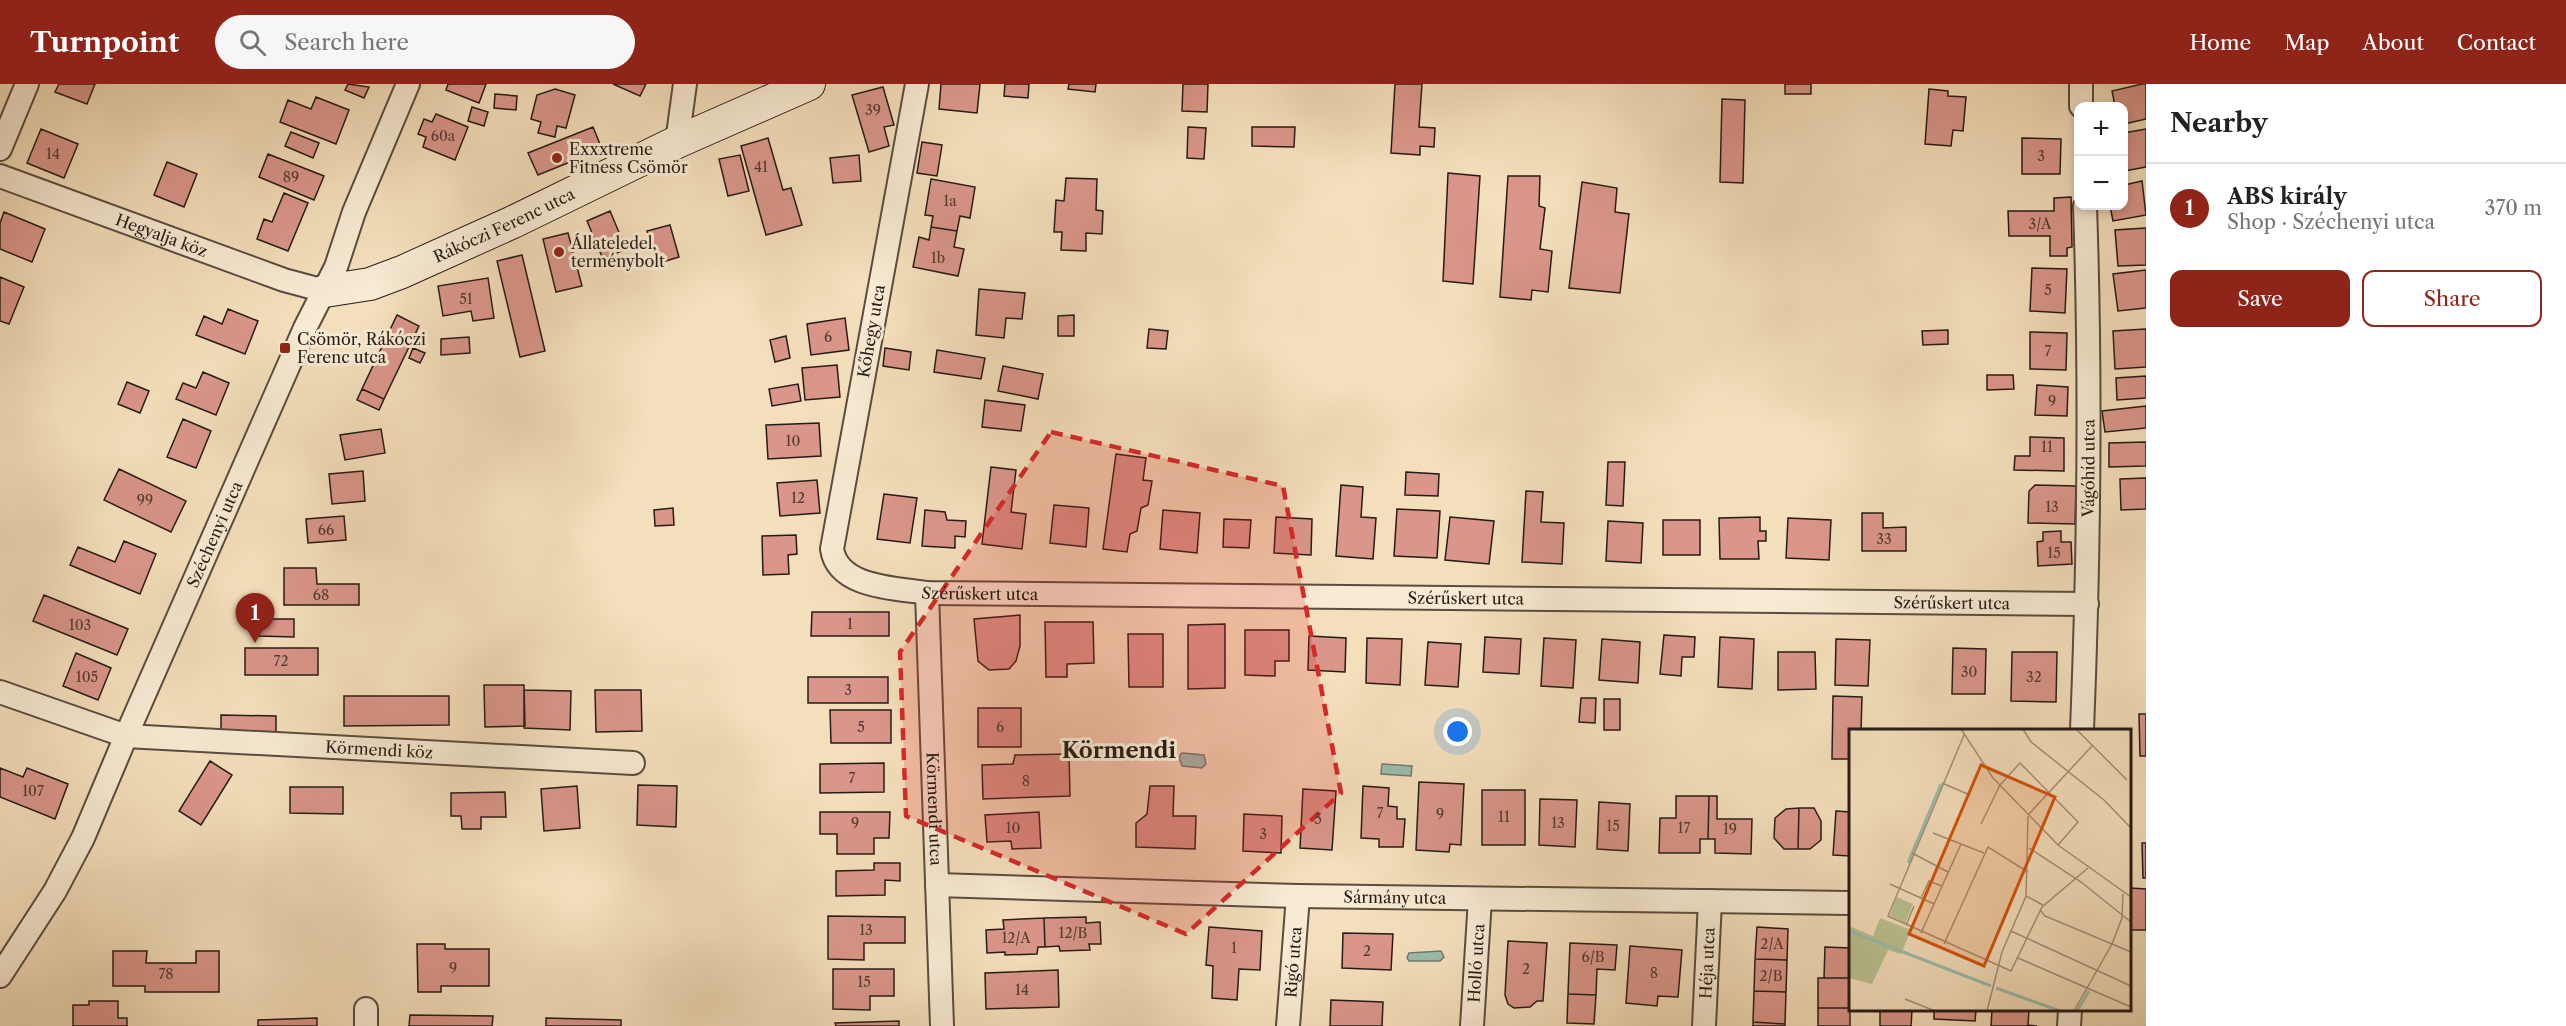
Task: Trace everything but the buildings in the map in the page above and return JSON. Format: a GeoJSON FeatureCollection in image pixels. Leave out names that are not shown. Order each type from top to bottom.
{"type":"FeatureCollection","features":[{"type":"Feature","properties":{"kind":"street"},"geometry":{"type":"LineString","coordinates":[[0,149],[27,84]]}},
{"type":"Feature","properties":{"kind":"street","name":"Széchenyi utca"},"geometry":{"type":"LineString","coordinates":[[0,976],[55,891],[83,838],[305,328],[326,291],[354,212],[408,84]]}},
{"type":"Feature","properties":{"kind":"street"},"geometry":{"type":"LineString","coordinates":[[677,142],[685,84]]}},
{"type":"Feature","properties":{"kind":"street","name":"Rákóczi Ferenc utca"},"geometry":{"type":"LineString","coordinates":[[326,291],[370,285],[402,272],[513,222],[677,142],[809,84]]}},
{"type":"Feature","properties":{"kind":"street","name":"Kőhegy utca"},"geometry":{"type":"LineString","coordinates":[[846,574],[834,560],[832,549],[917,84]]}},
{"type":"Feature","properties":{"kind":"street"},"geometry":{"type":"LineString","coordinates":[[2081,84],[2081,102]]}},
{"type":"Feature","properties":{"kind":"street","name":"Hegyalja köz"},"geometry":{"type":"LineString","coordinates":[[0,176],[284,280],[326,291]]}},
{"type":"Feature","properties":{"kind":"street","name":"Vágóhíd utca"},"geometry":{"type":"LineString","coordinates":[[2082,729],[2087,604],[2088,306],[2085,210]]}},
{"type":"Feature","properties":{"kind":"street","name":"Szérűskert utca"},"geometry":{"type":"LineString","coordinates":[[846,574],[874,584],[927,593],[2087,604]]}},
{"type":"Feature","properties":{"kind":"street","name":"Körmendi utca"},"geometry":{"type":"LineString","coordinates":[[927,593],[942,1026]]}},
{"type":"Feature","properties":{"kind":"street","name":"Körmendi köz"},"geometry":{"type":"LineString","coordinates":[[0,692],[126,736],[633,763]]}},
{"type":"Feature","properties":{"kind":"street","name":"Sármány utca"},"geometry":{"type":"LineString","coordinates":[[937,885],[1298,896],[1849,903]]}},
{"type":"Feature","properties":{"kind":"street","name":"Rigó utca"},"geometry":{"type":"LineString","coordinates":[[1288,1026],[1298,896]]}},
{"type":"Feature","properties":{"kind":"street","name":"Holló utca"},"geometry":{"type":"LineString","coordinates":[[1472,1026],[1480,899]]}},
{"type":"Feature","properties":{"kind":"street","name":"Héja utca"},"geometry":{"type":"LineString","coordinates":[[1704,1026],[1710,901]]}},
{"type":"Feature","properties":{"kind":"street"},"geometry":{"type":"LineString","coordinates":[[2069,1026],[2070,1011]]}},
{"type":"Feature","properties":{"kind":"highlighted area"},"geometry":{"type":"Polygon","coordinates":[[[1051,432],[1283,486],[1341,793],[1186,934],[906,816],[900,652],[1051,432]]]}},
{"type":"Feature","properties":{"kind":"shaded area"},"geometry":{"type":"Polygon","coordinates":[[[1182,753],[1204,755],[1206,764],[1202,768],[1182,766],[1179,757],[1182,753]]]}},
{"type":"Feature","properties":{"kind":"shaded area"},"geometry":{"type":"Polygon","coordinates":[[[1382,764],[1412,766],[1411,776],[1381,774],[1382,764]]]}},
{"type":"Feature","properties":{"kind":"shaded area"},"geometry":{"type":"Polygon","coordinates":[[[1441,951],[1444,957],[1440,961],[1409,961],[1407,958],[1409,953],[1441,951]]]}},
{"type":"Feature","properties":{"kind":"place","name":"Exxxtreme Fitness Csömör"},"geometry":{"type":"Point","coordinates":[557,158]}},
{"type":"Feature","properties":{"kind":"place","name":"Állateledel, terménybolt"},"geometry":{"type":"Point","coordinates":[559,252]}},
{"type":"Feature","properties":{"kind":"place","name":"Csömör, Rákóczi Ferenc utca"},"geometry":{"type":"Point","coordinates":[285,348]}},
{"type":"Feature","properties":{"kind":"place","name":"ABS király"},"geometry":{"type":"Point","coordinates":[255,643]}},
{"type":"Feature","properties":{"kind":"district","name":"Körmendi"},"geometry":{"type":"Point","coordinates":[1119,750]}}]}
